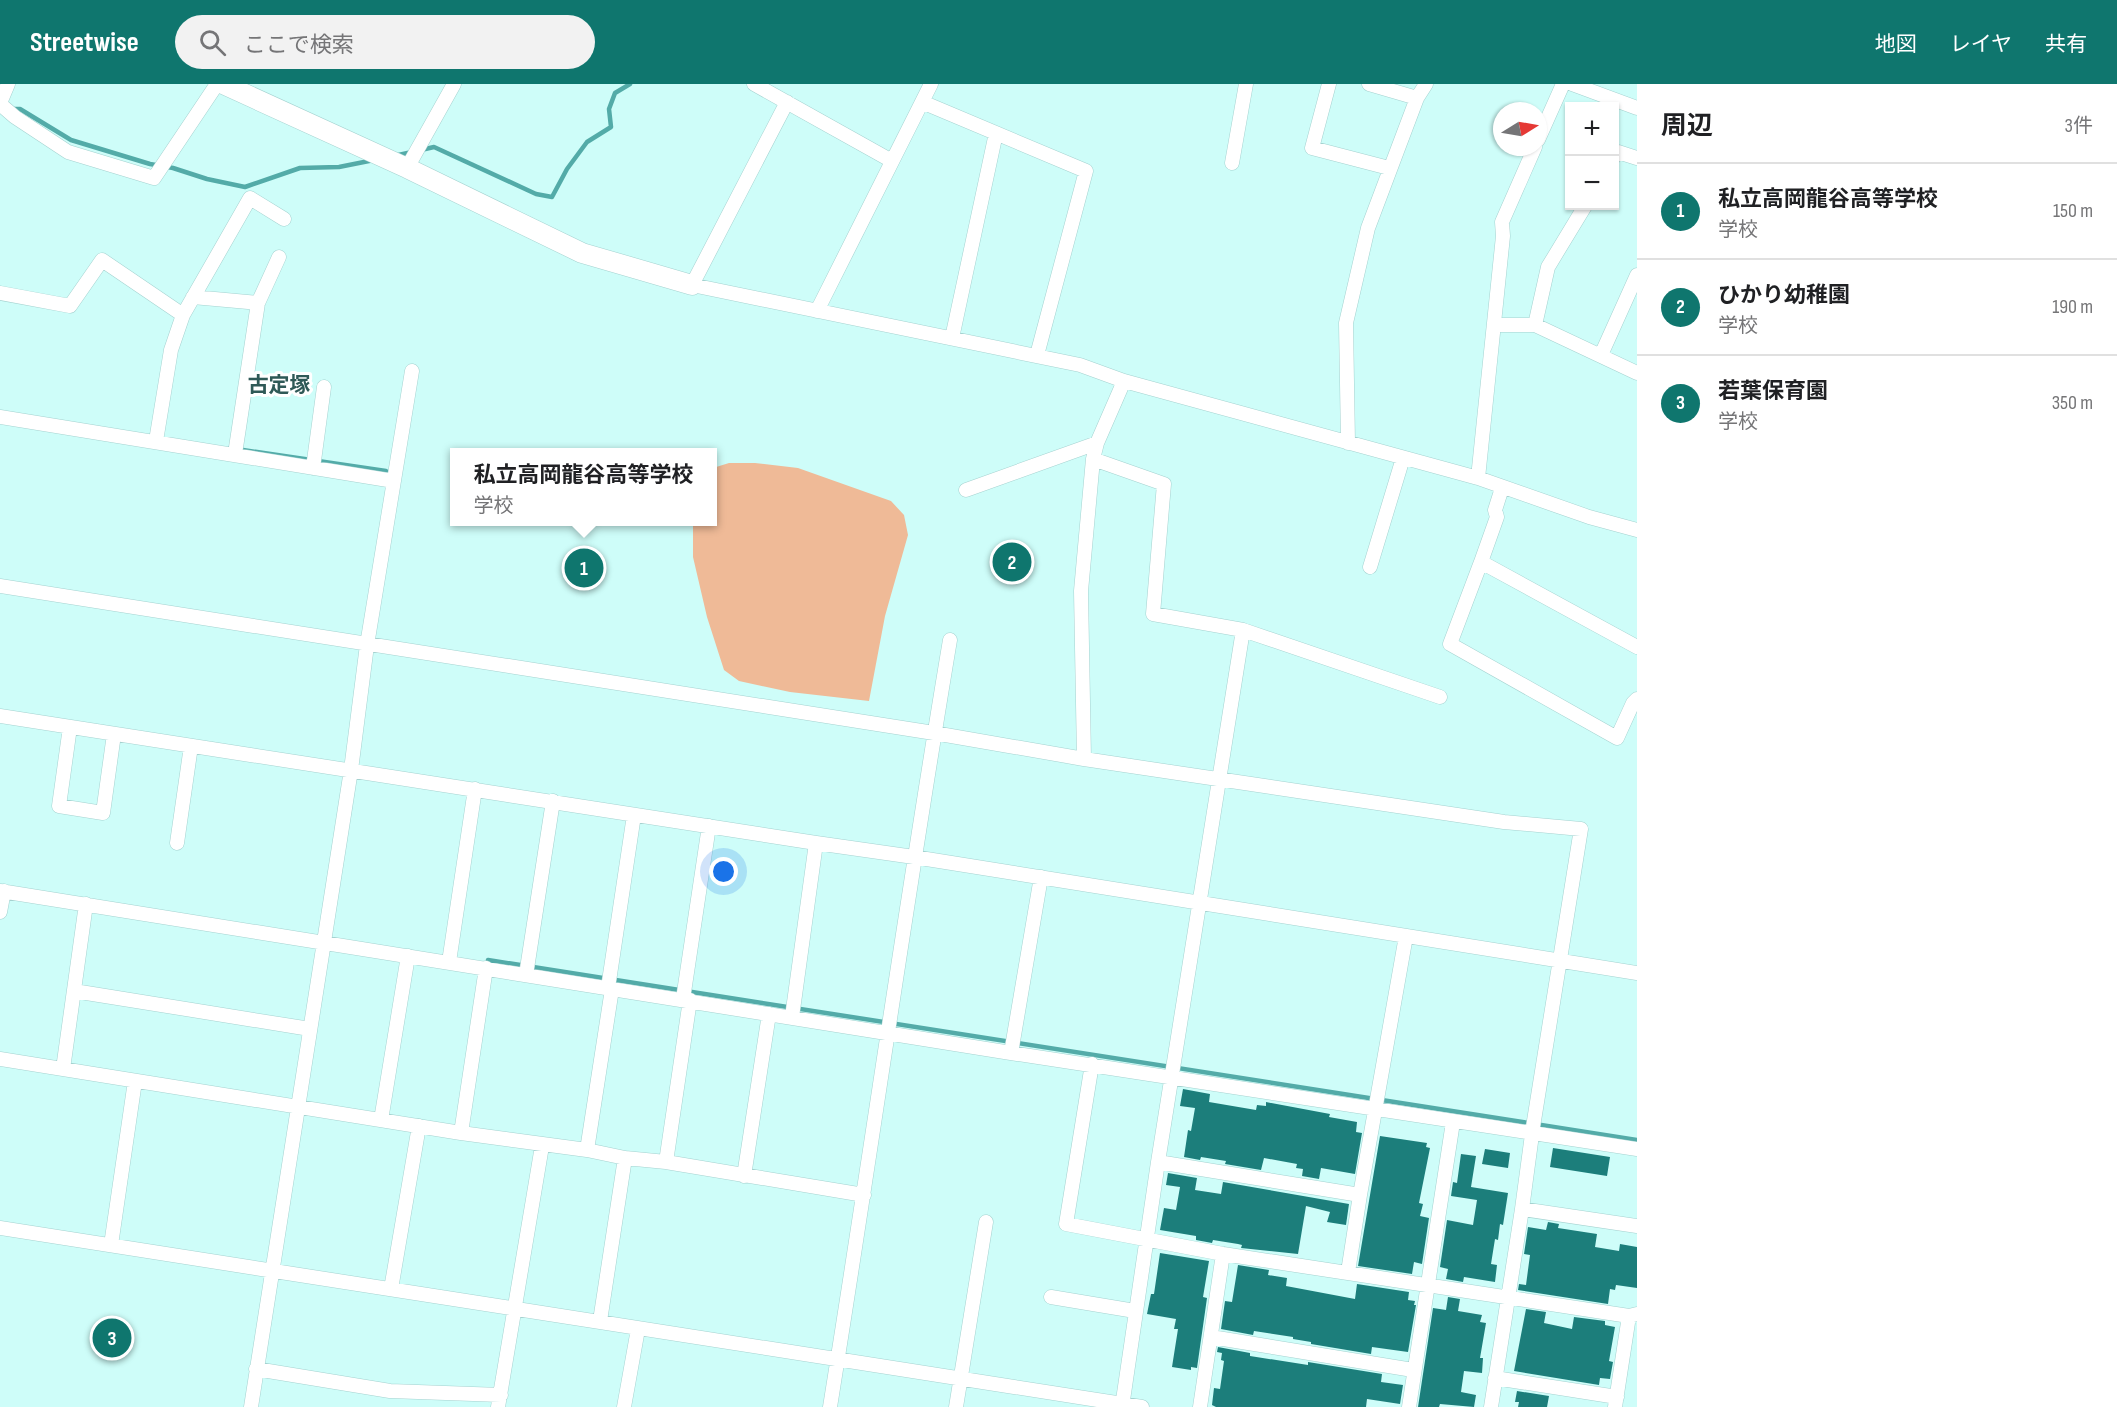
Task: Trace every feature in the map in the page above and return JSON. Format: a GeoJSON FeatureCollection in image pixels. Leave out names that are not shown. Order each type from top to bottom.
{"type":"FeatureCollection","features":[{"type":"Feature","properties":{"kind":"street"},"geometry":{"type":"LineString","coordinates":[[8,84],[1,105],[68,152],[154,178],[217,84]]}},
{"type":"Feature","properties":{"kind":"street"},"geometry":{"type":"LineString","coordinates":[[223,84],[407,168],[582,253],[692,285],[1080,365],[1124,381],[1478,478],[1589,517],[1637,530]]}},
{"type":"Feature","properties":{"kind":"street"},"geometry":{"type":"LineString","coordinates":[[754,84],[892,161]]}},
{"type":"Feature","properties":{"kind":"street"},"geometry":{"type":"LineString","coordinates":[[817,311],[931,84]]}},
{"type":"Feature","properties":{"kind":"street"},"geometry":{"type":"LineString","coordinates":[[1232,163],[1246,84]]}},
{"type":"Feature","properties":{"kind":"street"},"geometry":{"type":"LineString","coordinates":[[1329,84],[1312,148],[1389,168]]}},
{"type":"Feature","properties":{"kind":"street"},"geometry":{"type":"LineString","coordinates":[[1369,84],[1417,98]]}},
{"type":"Feature","properties":{"kind":"street"},"geometry":{"type":"LineString","coordinates":[[1348,443],[1346,323],[1368,228],[1417,98],[1426,84]]}},
{"type":"Feature","properties":{"kind":"street"},"geometry":{"type":"LineString","coordinates":[[1547,120],[1563,84]]}},
{"type":"Feature","properties":{"kind":"street"},"geometry":{"type":"LineString","coordinates":[[1572,84],[1637,108]]}},
{"type":"Feature","properties":{"kind":"street"},"geometry":{"type":"LineString","coordinates":[[407,168],[451,85]]}},
{"type":"Feature","properties":{"kind":"street"},"geometry":{"type":"LineString","coordinates":[[692,285],[787,102]]}},
{"type":"Feature","properties":{"kind":"street"},"geometry":{"type":"LineString","coordinates":[[922,102],[1086,171],[1037,355]]}},
{"type":"Feature","properties":{"kind":"street"},"geometry":{"type":"LineString","coordinates":[[952,338],[996,133]]}},
{"type":"Feature","properties":{"kind":"street"},"geometry":{"type":"LineString","coordinates":[[1615,156],[1618,152],[1637,158]]}},
{"type":"Feature","properties":{"kind":"street"},"geometry":{"type":"LineString","coordinates":[[1478,478],[1503,237],[1502,222],[1531,156]]}},
{"type":"Feature","properties":{"kind":"street"},"geometry":{"type":"LineString","coordinates":[[156,441],[171,350],[183,315],[250,198],[284,219]]}},
{"type":"Feature","properties":{"kind":"street"},"geometry":{"type":"LineString","coordinates":[[1535,325],[1548,267],[1583,210]]}},
{"type":"Feature","properties":{"kind":"street"},"geometry":{"type":"LineString","coordinates":[[235,454],[258,303],[279,257]]}},
{"type":"Feature","properties":{"kind":"street"},"geometry":{"type":"LineString","coordinates":[[0,293],[70,306],[102,260],[183,315]]}},
{"type":"Feature","properties":{"kind":"street"},"geometry":{"type":"LineString","coordinates":[[1601,355],[1637,275]]}},
{"type":"Feature","properties":{"kind":"street"},"geometry":{"type":"LineString","coordinates":[[193,297],[258,303]]}},
{"type":"Feature","properties":{"kind":"street"},"geometry":{"type":"LineString","coordinates":[[1494,325],[1535,325],[1637,373]]}},
{"type":"Feature","properties":{"kind":"street"},"geometry":{"type":"LineString","coordinates":[[250,1407],[351,770],[367,645],[412,371]]}},
{"type":"Feature","properties":{"kind":"street"},"geometry":{"type":"LineString","coordinates":[[1084,759],[1081,591],[1093,459],[1097,443],[1124,381]]}},
{"type":"Feature","properties":{"kind":"street"},"geometry":{"type":"LineString","coordinates":[[313,468],[324,387]]}},
{"type":"Feature","properties":{"kind":"street"},"geometry":{"type":"LineString","coordinates":[[0,417],[394,481]]}},
{"type":"Feature","properties":{"kind":"street"},"geometry":{"type":"LineString","coordinates":[[966,490],[1097,443]]}},
{"type":"Feature","properties":{"kind":"street"},"geometry":{"type":"LineString","coordinates":[[1370,567],[1403,458]]}},
{"type":"Feature","properties":{"kind":"street"},"geometry":{"type":"LineString","coordinates":[[1093,459],[1164,484],[1153,614],[1243,630],[1440,697]]}},
{"type":"Feature","properties":{"kind":"street"},"geometry":{"type":"LineString","coordinates":[[1502,488],[1495,510],[1497,517],[1450,644],[1617,738],[1637,699]]}},
{"type":"Feature","properties":{"kind":"street"},"geometry":{"type":"LineString","coordinates":[[1481,562],[1637,647]]}},
{"type":"Feature","properties":{"kind":"street"},"geometry":{"type":"LineString","coordinates":[[0,586],[934,733],[1084,759],[1504,822],[1581,829],[1491,1407]]}},
{"type":"Feature","properties":{"kind":"street"},"geometry":{"type":"LineString","coordinates":[[1122,1405],[1158,1162],[1243,630]]}},
{"type":"Feature","properties":{"kind":"street"},"geometry":{"type":"LineString","coordinates":[[830,1407],[914,857],[950,640]]}},
{"type":"Feature","properties":{"kind":"street"},"geometry":{"type":"LineString","coordinates":[[0,716],[914,857],[1637,973]]}},
{"type":"Feature","properties":{"kind":"street"},"geometry":{"type":"LineString","coordinates":[[70,727],[59,806],[103,813],[114,734]]}},
{"type":"Feature","properties":{"kind":"street"},"geometry":{"type":"LineString","coordinates":[[177,843],[190,746]]}},
{"type":"Feature","properties":{"kind":"street"},"geometry":{"type":"LineString","coordinates":[[449,962],[475,789]]}},
{"type":"Feature","properties":{"kind":"street"},"geometry":{"type":"LineString","coordinates":[[527,969],[553,801]]}},
{"type":"Feature","properties":{"kind":"street"},"geometry":{"type":"LineString","coordinates":[[587,1150],[634,815]]}},
{"type":"Feature","properties":{"kind":"street"},"geometry":{"type":"LineString","coordinates":[[666,1162],[685,995],[709,826]]}},
{"type":"Feature","properties":{"kind":"street"},"geometry":{"type":"LineString","coordinates":[[793,1011],[816,843]]}},
{"type":"Feature","properties":{"kind":"street"},"geometry":{"type":"LineString","coordinates":[[1012,1046],[1041,877]]}},
{"type":"Feature","properties":{"kind":"street"},"geometry":{"type":"LineString","coordinates":[[0,912],[2,891],[486,968],[527,969],[685,995],[769,1014],[793,1011],[889,1026],[1012,1046],[1092,1064],[1173,1070],[1377,1102],[1453,1122],[1533,1127],[1637,1149]]}},
{"type":"Feature","properties":{"kind":"street"},"geometry":{"type":"LineString","coordinates":[[63,1069],[86,904]]}},
{"type":"Feature","properties":{"kind":"street"},"geometry":{"type":"LineString","coordinates":[[1348,1272],[1406,936]]}},
{"type":"Feature","properties":{"kind":"street"},"geometry":{"type":"LineString","coordinates":[[381,1120],[408,956]]}},
{"type":"Feature","properties":{"kind":"street"},"geometry":{"type":"LineString","coordinates":[[461,1133],[486,968]]}},
{"type":"Feature","properties":{"kind":"street"},"geometry":{"type":"LineString","coordinates":[[74,991],[310,1029]]}},
{"type":"Feature","properties":{"kind":"street"},"geometry":{"type":"LineString","coordinates":[[744,1176],[769,1014]]}},
{"type":"Feature","properties":{"kind":"street"},"geometry":{"type":"LineString","coordinates":[[0,1059],[542,1146],[666,1162],[864,1195]]}},
{"type":"Feature","properties":{"kind":"street"},"geometry":{"type":"LineString","coordinates":[[1092,1064],[1066,1224],[1223,1254],[1633,1315],[1616,1402],[1495,1378]]}},
{"type":"Feature","properties":{"kind":"street"},"geometry":{"type":"LineString","coordinates":[[111,1245],[135,1081]]}},
{"type":"Feature","properties":{"kind":"street"},"geometry":{"type":"LineString","coordinates":[[1409,1407],[1453,1122]]}},
{"type":"Feature","properties":{"kind":"street"},"geometry":{"type":"LineString","coordinates":[[391,1289],[419,1126]]}},
{"type":"Feature","properties":{"kind":"street"},"geometry":{"type":"LineString","coordinates":[[256,1369],[390,1391],[500,1401],[542,1146]]}},
{"type":"Feature","properties":{"kind":"street"},"geometry":{"type":"LineString","coordinates":[[600,1322],[625,1158]]}},
{"type":"Feature","properties":{"kind":"street"},"geometry":{"type":"LineString","coordinates":[[1158,1162],[1360,1195]]}},
{"type":"Feature","properties":{"kind":"street"},"geometry":{"type":"LineString","coordinates":[[1522,1209],[1637,1226]]}},
{"type":"Feature","properties":{"kind":"street"},"geometry":{"type":"LineString","coordinates":[[956,1407],[986,1222]]}},
{"type":"Feature","properties":{"kind":"street"},"geometry":{"type":"LineString","coordinates":[[0,1228],[1142,1407]]}},
{"type":"Feature","properties":{"kind":"street"},"geometry":{"type":"LineString","coordinates":[[1200,1407],[1223,1254]]}},
{"type":"Feature","properties":{"kind":"street"},"geometry":{"type":"LineString","coordinates":[[1051,1297],[1135,1311]]}},
{"type":"Feature","properties":{"kind":"street"},"geometry":{"type":"LineString","coordinates":[[624,1407],[638,1329]]}},
{"type":"Feature","properties":{"kind":"street"},"geometry":{"type":"LineString","coordinates":[[1211,1337],[1413,1370]]}},
{"type":"Feature","properties":{"kind":"shaded area"},"geometry":{"type":"Polygon","coordinates":[[[729,463],[755,463],[798,468],[891,501],[904,515],[908,535],[885,616],[869,701],[790,692],[739,681],[724,670],[707,617],[693,557],[693,526],[717,526],[717,467],[729,463]]]}},
{"type":"Feature","properties":{"kind":"building"},"geometry":{"type":"Polygon","coordinates":[[[1183,1089],[1210,1094],[1209,1102],[1256,1110],[1257,1105],[1266,1106],[1266,1102],[1330,1114],[1329,1117],[1357,1122],[1356,1132],[1362,1133],[1355,1174],[1321,1168],[1319,1179],[1302,1176],[1303,1169],[1296,1168],[1297,1164],[1264,1158],[1261,1170],[1225,1164],[1226,1161],[1184,1157],[1188,1130],[1191,1131],[1195,1108],[1180,1106],[1183,1089]]]}},
{"type":"Feature","properties":{"kind":"building"},"geometry":{"type":"Polygon","coordinates":[[[1380,1136],[1427,1143],[1426,1147],[1430,1148],[1419,1203],[1423,1204],[1420,1216],[1429,1218],[1422,1264],[1414,1262],[1412,1274],[1358,1266],[1380,1136]]]}},
{"type":"Feature","properties":{"kind":"building"},"geometry":{"type":"Polygon","coordinates":[[[1553,1148],[1610,1157],[1607,1176],[1550,1167],[1553,1148]]]}},
{"type":"Feature","properties":{"kind":"building"},"geometry":{"type":"Polygon","coordinates":[[[1485,1149],[1510,1153],[1508,1168],[1482,1164],[1485,1149]]]}},
{"type":"Feature","properties":{"kind":"building"},"geometry":{"type":"Polygon","coordinates":[[[1461,1154],[1476,1156],[1471,1187],[1508,1193],[1503,1225],[1500,1224],[1498,1240],[1495,1239],[1491,1264],[1497,1265],[1495,1282],[1464,1277],[1463,1282],[1446,1279],[1448,1269],[1440,1267],[1447,1220],[1473,1225],[1477,1200],[1451,1196],[1453,1182],[1457,1183],[1461,1154]]]}},
{"type":"Feature","properties":{"kind":"building"},"geometry":{"type":"Polygon","coordinates":[[[1168,1173],[1197,1178],[1195,1190],[1221,1194],[1223,1182],[1349,1204],[1346,1225],[1327,1222],[1330,1212],[1306,1206],[1298,1254],[1241,1248],[1242,1245],[1213,1240],[1212,1243],[1196,1240],[1196,1236],[1160,1230],[1164,1208],[1176,1210],[1180,1187],[1166,1185],[1168,1173]]]}},
{"type":"Feature","properties":{"kind":"building"},"geometry":{"type":"Polygon","coordinates":[[[1548,1222],[1559,1224],[1558,1228],[1597,1234],[1595,1247],[1619,1251],[1620,1244],[1637,1247],[1637,1288],[1616,1285],[1615,1290],[1610,1289],[1608,1304],[1518,1290],[1519,1284],[1526,1285],[1530,1255],[1524,1254],[1528,1227],[1546,1230],[1548,1222]]]}},
{"type":"Feature","properties":{"kind":"building"},"geometry":{"type":"Polygon","coordinates":[[[1160,1253],[1209,1261],[1203,1297],[1207,1298],[1197,1368],[1191,1367],[1191,1370],[1172,1367],[1178,1329],[1174,1329],[1176,1319],[1147,1314],[1151,1294],[1154,1294],[1160,1253]]]}},
{"type":"Feature","properties":{"kind":"building"},"geometry":{"type":"Polygon","coordinates":[[[1238,1265],[1269,1270],[1268,1275],[1287,1278],[1286,1286],[1355,1299],[1357,1284],[1409,1292],[1408,1300],[1415,1301],[1414,1305],[1416,1305],[1408,1352],[1372,1347],[1371,1354],[1311,1344],[1311,1342],[1293,1339],[1293,1337],[1254,1331],[1253,1335],[1221,1329],[1225,1301],[1232,1302],[1238,1265]]]}},
{"type":"Feature","properties":{"kind":"building"},"geometry":{"type":"Polygon","coordinates":[[[1448,1297],[1460,1299],[1458,1311],[1482,1315],[1480,1322],[1486,1323],[1480,1358],[1483,1358],[1482,1373],[1464,1371],[1461,1392],[1476,1395],[1474,1407],[1440,1404],[1439,1407],[1418,1407],[1433,1308],[1446,1310],[1448,1297]]]}},
{"type":"Feature","properties":{"kind":"building"},"geometry":{"type":"Polygon","coordinates":[[[1526,1309],[1546,1312],[1544,1323],[1572,1329],[1574,1317],[1605,1321],[1605,1325],[1615,1327],[1609,1361],[1613,1362],[1610,1379],[1600,1378],[1599,1385],[1514,1371],[1526,1309]]]}},
{"type":"Feature","properties":{"kind":"building"},"geometry":{"type":"Polygon","coordinates":[[[1218,1347],[1250,1353],[1250,1356],[1308,1365],[1308,1362],[1382,1374],[1381,1382],[1403,1385],[1400,1404],[1367,1399],[1366,1407],[1216,1407],[1212,1405],[1214,1388],[1220,1389],[1224,1361],[1221,1360],[1222,1353],[1217,1352],[1218,1347]]]}},
{"type":"Feature","properties":{"kind":"building"},"geometry":{"type":"Polygon","coordinates":[[[1517,1391],[1549,1396],[1547,1407],[1518,1407],[1519,1402],[1515,1402],[1517,1391]]]}},
{"type":"Feature","properties":{"kind":"waterway"},"geometry":{"type":"LineString","coordinates":[[421,150],[434,147],[536,194],[552,197],[567,169],[587,142],[611,127],[609,109],[615,93],[630,84]]}},
{"type":"Feature","properties":{"kind":"waterway"},"geometry":{"type":"LineString","coordinates":[[12,109],[20,109],[71,140],[150,164],[245,187],[300,168],[339,167],[374,160]]}},
{"type":"Feature","properties":{"kind":"waterway"},"geometry":{"type":"LineString","coordinates":[[394,156],[412,152]]}},
{"type":"Feature","properties":{"kind":"waterway"},"geometry":{"type":"LineString","coordinates":[[243,450],[386,471]]}},
{"type":"Feature","properties":{"kind":"waterway"},"geometry":{"type":"LineString","coordinates":[[488,960],[1637,1140]]}},
{"type":"Feature","properties":{"kind":"place","name":"ひかり幼稚園"},"geometry":{"type":"Point","coordinates":[1012,562]}},
{"type":"Feature","properties":{"kind":"place","name":"私立高岡龍谷高等学校"},"geometry":{"type":"Point","coordinates":[584,568]}},
{"type":"Feature","properties":{"kind":"place","name":"若葉保育園"},"geometry":{"type":"Point","coordinates":[112,1338]}},
{"type":"Feature","properties":{"kind":"district","name":"古定塚"},"geometry":{"type":"Point","coordinates":[279,385]}}]}
